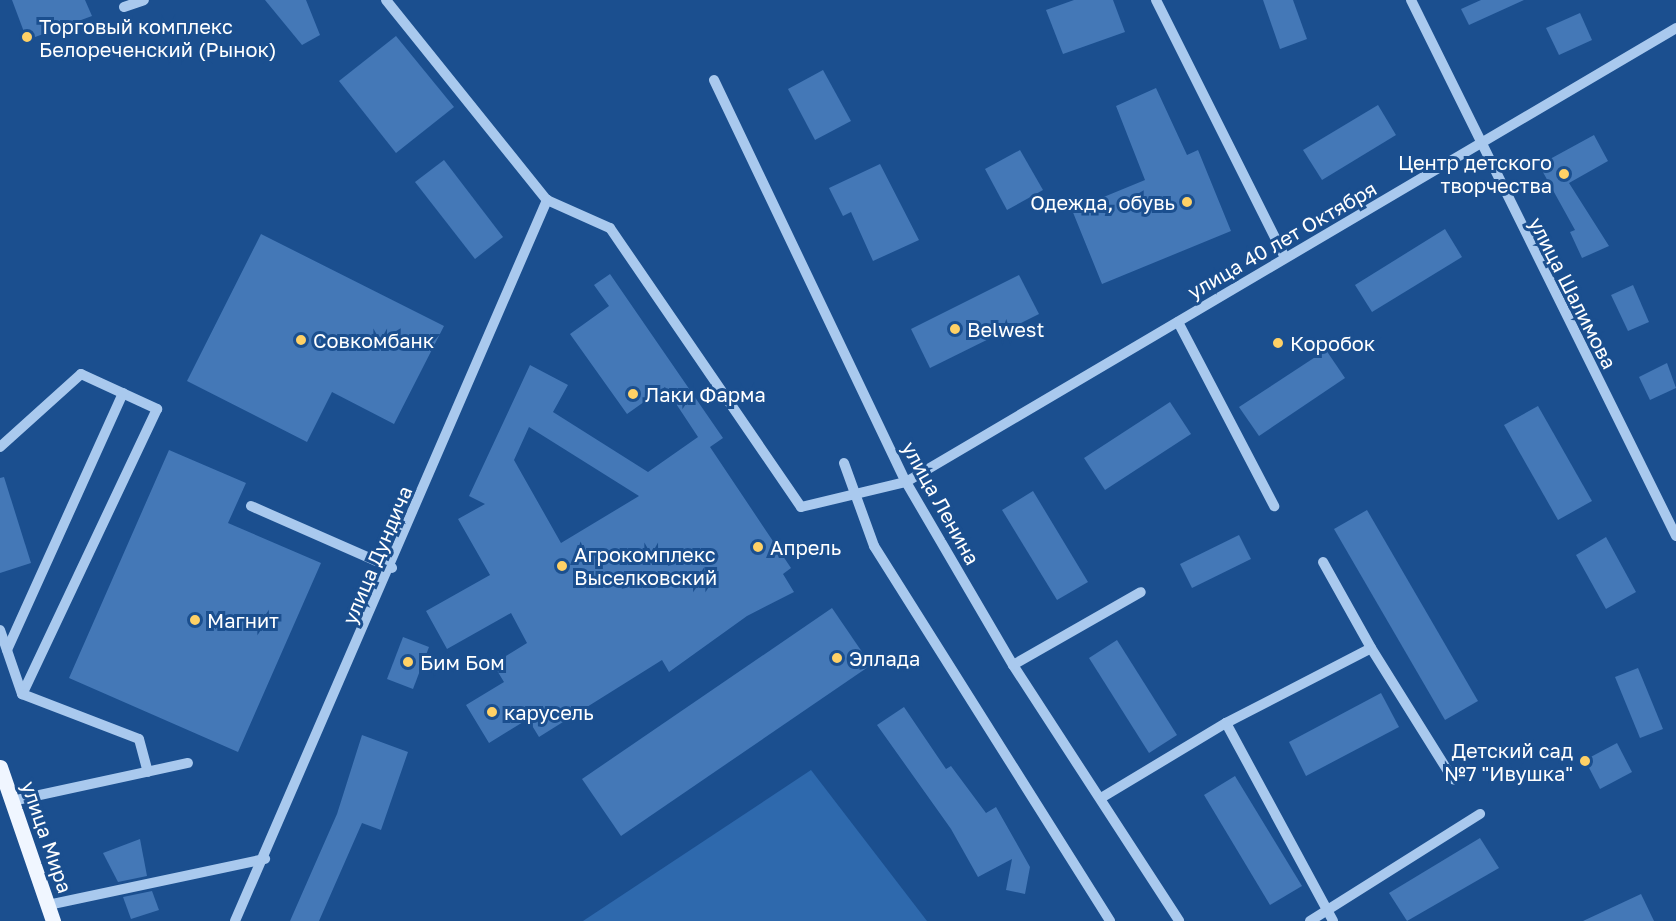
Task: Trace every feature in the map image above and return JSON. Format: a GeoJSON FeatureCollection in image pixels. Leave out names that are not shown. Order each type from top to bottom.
{"type":"FeatureCollection","features":[{"type":"Feature","properties":{"kind":"main road","name":"улица Мира"},"geometry":{"type":"LineString","coordinates":[[0,767],[53,921]]}},
{"type":"Feature","properties":{"kind":"street"},"geometry":{"type":"LineString","coordinates":[[124,7],[144,0]]}},
{"type":"Feature","properties":{"kind":"street"},"geometry":{"type":"LineString","coordinates":[[386,0],[547,200]]}},
{"type":"Feature","properties":{"kind":"street"},"geometry":{"type":"LineString","coordinates":[[1156,0],[1285,258]]}},
{"type":"Feature","properties":{"kind":"street","name":"улица Шалимова"},"geometry":{"type":"LineString","coordinates":[[1411,0],[1479,146],[1676,536]]}},
{"type":"Feature","properties":{"kind":"street","name":"улица 40 лет Октября"},"geometry":{"type":"LineString","coordinates":[[547,200],[610,228],[761,453],[801,507],[906,482],[1676,28]]}},
{"type":"Feature","properties":{"kind":"street","name":"улица Ленина"},"geometry":{"type":"LineString","coordinates":[[714,80],[906,482],[1013,665],[1179,921]]}},
{"type":"Feature","properties":{"kind":"street","name":"улица Дундича"},"geometry":{"type":"LineString","coordinates":[[235,921],[265,859],[392,568],[547,200]]}},
{"type":"Feature","properties":{"kind":"street"},"geometry":{"type":"LineString","coordinates":[[1178,322],[1274,506]]}},
{"type":"Feature","properties":{"kind":"street"},"geometry":{"type":"LineString","coordinates":[[0,447],[81,374],[157,409],[22,694]]}},
{"type":"Feature","properties":{"kind":"street"},"geometry":{"type":"LineString","coordinates":[[7,650],[123,393]]}},
{"type":"Feature","properties":{"kind":"street"},"geometry":{"type":"LineString","coordinates":[[844,463],[852,495],[874,546],[1110,921]]}},
{"type":"Feature","properties":{"kind":"street"},"geometry":{"type":"LineString","coordinates":[[251,506],[392,568]]}},
{"type":"Feature","properties":{"kind":"street"},"geometry":{"type":"LineString","coordinates":[[1323,562],[1371,648],[1453,779]]}},
{"type":"Feature","properties":{"kind":"street"},"geometry":{"type":"LineString","coordinates":[[1013,665],[1141,592]]}},
{"type":"Feature","properties":{"kind":"street"},"geometry":{"type":"LineString","coordinates":[[0,630],[22,694]]}},
{"type":"Feature","properties":{"kind":"street"},"geometry":{"type":"LineString","coordinates":[[1101,798],[1226,723],[1371,648]]}},
{"type":"Feature","properties":{"kind":"street"},"geometry":{"type":"LineString","coordinates":[[22,694],[139,739],[148,772]]}},
{"type":"Feature","properties":{"kind":"street"},"geometry":{"type":"LineString","coordinates":[[1226,723],[1333,921]]}},
{"type":"Feature","properties":{"kind":"street"},"geometry":{"type":"LineString","coordinates":[[12,801],[188,763]]}},
{"type":"Feature","properties":{"kind":"street"},"geometry":{"type":"LineString","coordinates":[[1310,921],[1480,814]]}},
{"type":"Feature","properties":{"kind":"street"},"geometry":{"type":"LineString","coordinates":[[48,905],[265,859]]}},
{"type":"Feature","properties":{"kind":"shaded area"},"geometry":{"type":"Polygon","coordinates":[[[811,770],[927,921],[583,921],[811,770]]]}},
{"type":"Feature","properties":{"kind":"building"},"geometry":{"type":"Polygon","coordinates":[[[12,0],[85,0],[92,16],[27,40],[12,0]]]}},
{"type":"Feature","properties":{"kind":"building"},"geometry":{"type":"Polygon","coordinates":[[[265,0],[306,0],[320,35],[302,45],[265,0]]]}},
{"type":"Feature","properties":{"kind":"building"},"geometry":{"type":"Polygon","coordinates":[[[1074,0],[1113,0],[1125,32],[1063,54],[1046,10],[1074,0]]]}},
{"type":"Feature","properties":{"kind":"building"},"geometry":{"type":"Polygon","coordinates":[[[1263,0],[1293,0],[1307,39],[1280,49],[1263,0]]]}},
{"type":"Feature","properties":{"kind":"building"},"geometry":{"type":"Polygon","coordinates":[[[1481,0],[1524,0],[1469,25],[1461,9],[1481,0]]]}},
{"type":"Feature","properties":{"kind":"building"},"geometry":{"type":"Polygon","coordinates":[[[1580,13],[1592,40],[1559,55],[1546,28],[1580,13]]]}},
{"type":"Feature","properties":{"kind":"building"},"geometry":{"type":"Polygon","coordinates":[[[396,36],[454,107],[396,153],[339,81],[396,36]]]}},
{"type":"Feature","properties":{"kind":"building"},"geometry":{"type":"Polygon","coordinates":[[[823,70],[851,121],[815,140],[788,89],[823,70]]]}},
{"type":"Feature","properties":{"kind":"building"},"geometry":{"type":"Polygon","coordinates":[[[1156,88],[1187,155],[1198,150],[1231,231],[1102,284],[1072,210],[1145,180],[1116,106],[1156,88]]]}},
{"type":"Feature","properties":{"kind":"building"},"geometry":{"type":"Polygon","coordinates":[[[1378,105],[1396,135],[1322,180],[1303,150],[1378,105]]]}},
{"type":"Feature","properties":{"kind":"building","name":"Центр детского творчества"},"geometry":{"type":"Polygon","coordinates":[[[1594,135],[1608,161],[1569,183],[1609,246],[1582,258],[1570,232],[1575,230],[1539,165],[1594,135]]]}},
{"type":"Feature","properties":{"kind":"building"},"geometry":{"type":"Polygon","coordinates":[[[1020,150],[1043,190],[1007,210],[985,169],[1020,150]]]}},
{"type":"Feature","properties":{"kind":"building"},"geometry":{"type":"Polygon","coordinates":[[[444,160],[503,237],[475,259],[415,182],[444,160]]]}},
{"type":"Feature","properties":{"kind":"building"},"geometry":{"type":"Polygon","coordinates":[[[880,164],[919,240],[873,261],[851,212],[843,216],[829,188],[880,164]]]}},
{"type":"Feature","properties":{"kind":"building"},"geometry":{"type":"Polygon","coordinates":[[[1445,229],[1462,257],[1372,312],[1355,285],[1445,229]]]}},
{"type":"Feature","properties":{"kind":"building"},"geometry":{"type":"Polygon","coordinates":[[[261,234],[444,326],[394,424],[332,392],[307,442],[187,381],[261,234]]]}},
{"type":"Feature","properties":{"kind":"building"},"geometry":{"type":"Polygon","coordinates":[[[610,274],[723,438],[710,447],[791,568],[783,574],[794,592],[747,616],[669,672],[662,660],[539,737],[528,719],[489,743],[466,705],[504,682],[493,664],[527,643],[511,613],[447,649],[426,611],[490,575],[458,519],[485,504],[469,496],[530,365],[568,385],[553,412],[648,472],[698,437],[665,387],[627,414],[570,334],[609,306],[594,285],[610,274]],[[529,427],[514,460],[561,543],[639,496],[529,427]]]}},
{"type":"Feature","properties":{"kind":"building"},"geometry":{"type":"Polygon","coordinates":[[[1019,275],[1039,314],[930,368],[911,329],[1019,275]]]}},
{"type":"Feature","properties":{"kind":"building"},"geometry":{"type":"Polygon","coordinates":[[[1633,285],[1649,322],[1628,331],[1611,295],[1633,285]]]}},
{"type":"Feature","properties":{"kind":"building"},"geometry":{"type":"Polygon","coordinates":[[[1326,350],[1345,378],[1259,436],[1239,407],[1326,350]]]}},
{"type":"Feature","properties":{"kind":"building"},"geometry":{"type":"Polygon","coordinates":[[[1667,363],[1676,388],[1650,400],[1639,377],[1667,363]]]}},
{"type":"Feature","properties":{"kind":"building"},"geometry":{"type":"Polygon","coordinates":[[[1170,402],[1191,434],[1105,490],[1084,458],[1170,402]]]}},
{"type":"Feature","properties":{"kind":"building"},"geometry":{"type":"Polygon","coordinates":[[[1538,406],[1592,501],[1558,520],[1504,425],[1538,406]]]}},
{"type":"Feature","properties":{"kind":"building","name":"Магнит"},"geometry":{"type":"Polygon","coordinates":[[[169,450],[246,483],[228,523],[321,563],[238,752],[69,678],[169,450]]]}},
{"type":"Feature","properties":{"kind":"building"},"geometry":{"type":"Polygon","coordinates":[[[4,477],[31,563],[0,573],[0,478],[4,477]]]}},
{"type":"Feature","properties":{"kind":"building"},"geometry":{"type":"Polygon","coordinates":[[[1033,491],[1088,582],[1057,600],[1002,510],[1033,491]]]}},
{"type":"Feature","properties":{"kind":"building"},"geometry":{"type":"Polygon","coordinates":[[[1367,510],[1478,701],[1445,720],[1334,529],[1367,510]]]}},
{"type":"Feature","properties":{"kind":"building"},"geometry":{"type":"Polygon","coordinates":[[[1239,535],[1251,559],[1192,588],[1180,564],[1239,535]]]}},
{"type":"Feature","properties":{"kind":"building"},"geometry":{"type":"Polygon","coordinates":[[[1606,537],[1636,592],[1606,609],[1576,555],[1606,537]]]}},
{"type":"Feature","properties":{"kind":"building"},"geometry":{"type":"Polygon","coordinates":[[[832,608],[871,665],[621,836],[582,779],[832,608]]]}},
{"type":"Feature","properties":{"kind":"building"},"geometry":{"type":"Polygon","coordinates":[[[403,637],[429,647],[413,689],[387,679],[403,637]]]}},
{"type":"Feature","properties":{"kind":"building"},"geometry":{"type":"Polygon","coordinates":[[[1117,640],[1177,735],[1149,753],[1089,658],[1117,640]]]}},
{"type":"Feature","properties":{"kind":"building"},"geometry":{"type":"Polygon","coordinates":[[[1638,668],[1663,729],[1640,738],[1615,677],[1638,668]]]}},
{"type":"Feature","properties":{"kind":"building"},"geometry":{"type":"Polygon","coordinates":[[[1381,693],[1399,727],[1306,776],[1289,742],[1381,693]]]}},
{"type":"Feature","properties":{"kind":"building"},"geometry":{"type":"Polygon","coordinates":[[[904,707],[946,769],[951,766],[986,813],[996,807],[1030,867],[1025,894],[1006,890],[1012,859],[978,877],[951,829],[877,725],[904,707]]]}},
{"type":"Feature","properties":{"kind":"building"},"geometry":{"type":"Polygon","coordinates":[[[362,735],[408,752],[381,830],[362,823],[319,921],[290,921],[337,814],[362,735]]]}},
{"type":"Feature","properties":{"kind":"building"},"geometry":{"type":"Polygon","coordinates":[[[1617,743],[1632,772],[1600,789],[1585,760],[1617,743]]]}},
{"type":"Feature","properties":{"kind":"building"},"geometry":{"type":"Polygon","coordinates":[[[1235,776],[1302,886],[1270,905],[1204,795],[1235,776]]]}},
{"type":"Feature","properties":{"kind":"building"},"geometry":{"type":"Polygon","coordinates":[[[1480,838],[1499,868],[1407,921],[1389,893],[1480,838]]]}},
{"type":"Feature","properties":{"kind":"building"},"geometry":{"type":"Polygon","coordinates":[[[140,839],[147,876],[118,882],[103,853],[140,839]]]}},
{"type":"Feature","properties":{"kind":"building"},"geometry":{"type":"Polygon","coordinates":[[[152,891],[159,910],[131,919],[123,897],[152,891]]]}},
{"type":"Feature","properties":{"kind":"building"},"geometry":{"type":"Polygon","coordinates":[[[1641,894],[1654,921],[1583,921],[1641,894]]]}},
{"type":"Feature","properties":{"kind":"place","name":"Торговый комплекс Белореченский (Рынок)"},"geometry":{"type":"Point","coordinates":[27,37]}},
{"type":"Feature","properties":{"kind":"place","name":"Центр детского творчества"},"geometry":{"type":"Point","coordinates":[1564,174]}},
{"type":"Feature","properties":{"kind":"place","name":"Одежда, обувь"},"geometry":{"type":"Point","coordinates":[1187,202]}},
{"type":"Feature","properties":{"kind":"place","name":"Belwest"},"geometry":{"type":"Point","coordinates":[955,329]}},
{"type":"Feature","properties":{"kind":"place","name":"Совкомбанк"},"geometry":{"type":"Point","coordinates":[301,340]}},
{"type":"Feature","properties":{"kind":"place","name":"Коробок"},"geometry":{"type":"Point","coordinates":[1278,343]}},
{"type":"Feature","properties":{"kind":"place","name":"Лаки Фарма"},"geometry":{"type":"Point","coordinates":[633,394]}},
{"type":"Feature","properties":{"kind":"place","name":"Апрель"},"geometry":{"type":"Point","coordinates":[758,547]}},
{"type":"Feature","properties":{"kind":"place","name":"Агрокомплекс Выселковский"},"geometry":{"type":"Point","coordinates":[562,566]}},
{"type":"Feature","properties":{"kind":"place","name":"Магнит"},"geometry":{"type":"Point","coordinates":[195,620]}},
{"type":"Feature","properties":{"kind":"place","name":"Эллада"},"geometry":{"type":"Point","coordinates":[837,658]}},
{"type":"Feature","properties":{"kind":"place","name":"Бим Бом"},"geometry":{"type":"Point","coordinates":[408,662]}},
{"type":"Feature","properties":{"kind":"place","name":"карусель"},"geometry":{"type":"Point","coordinates":[492,712]}},
{"type":"Feature","properties":{"kind":"place","name":"Детский сад №7 \"Ивушка\""},"geometry":{"type":"Point","coordinates":[1585,761]}}]}
